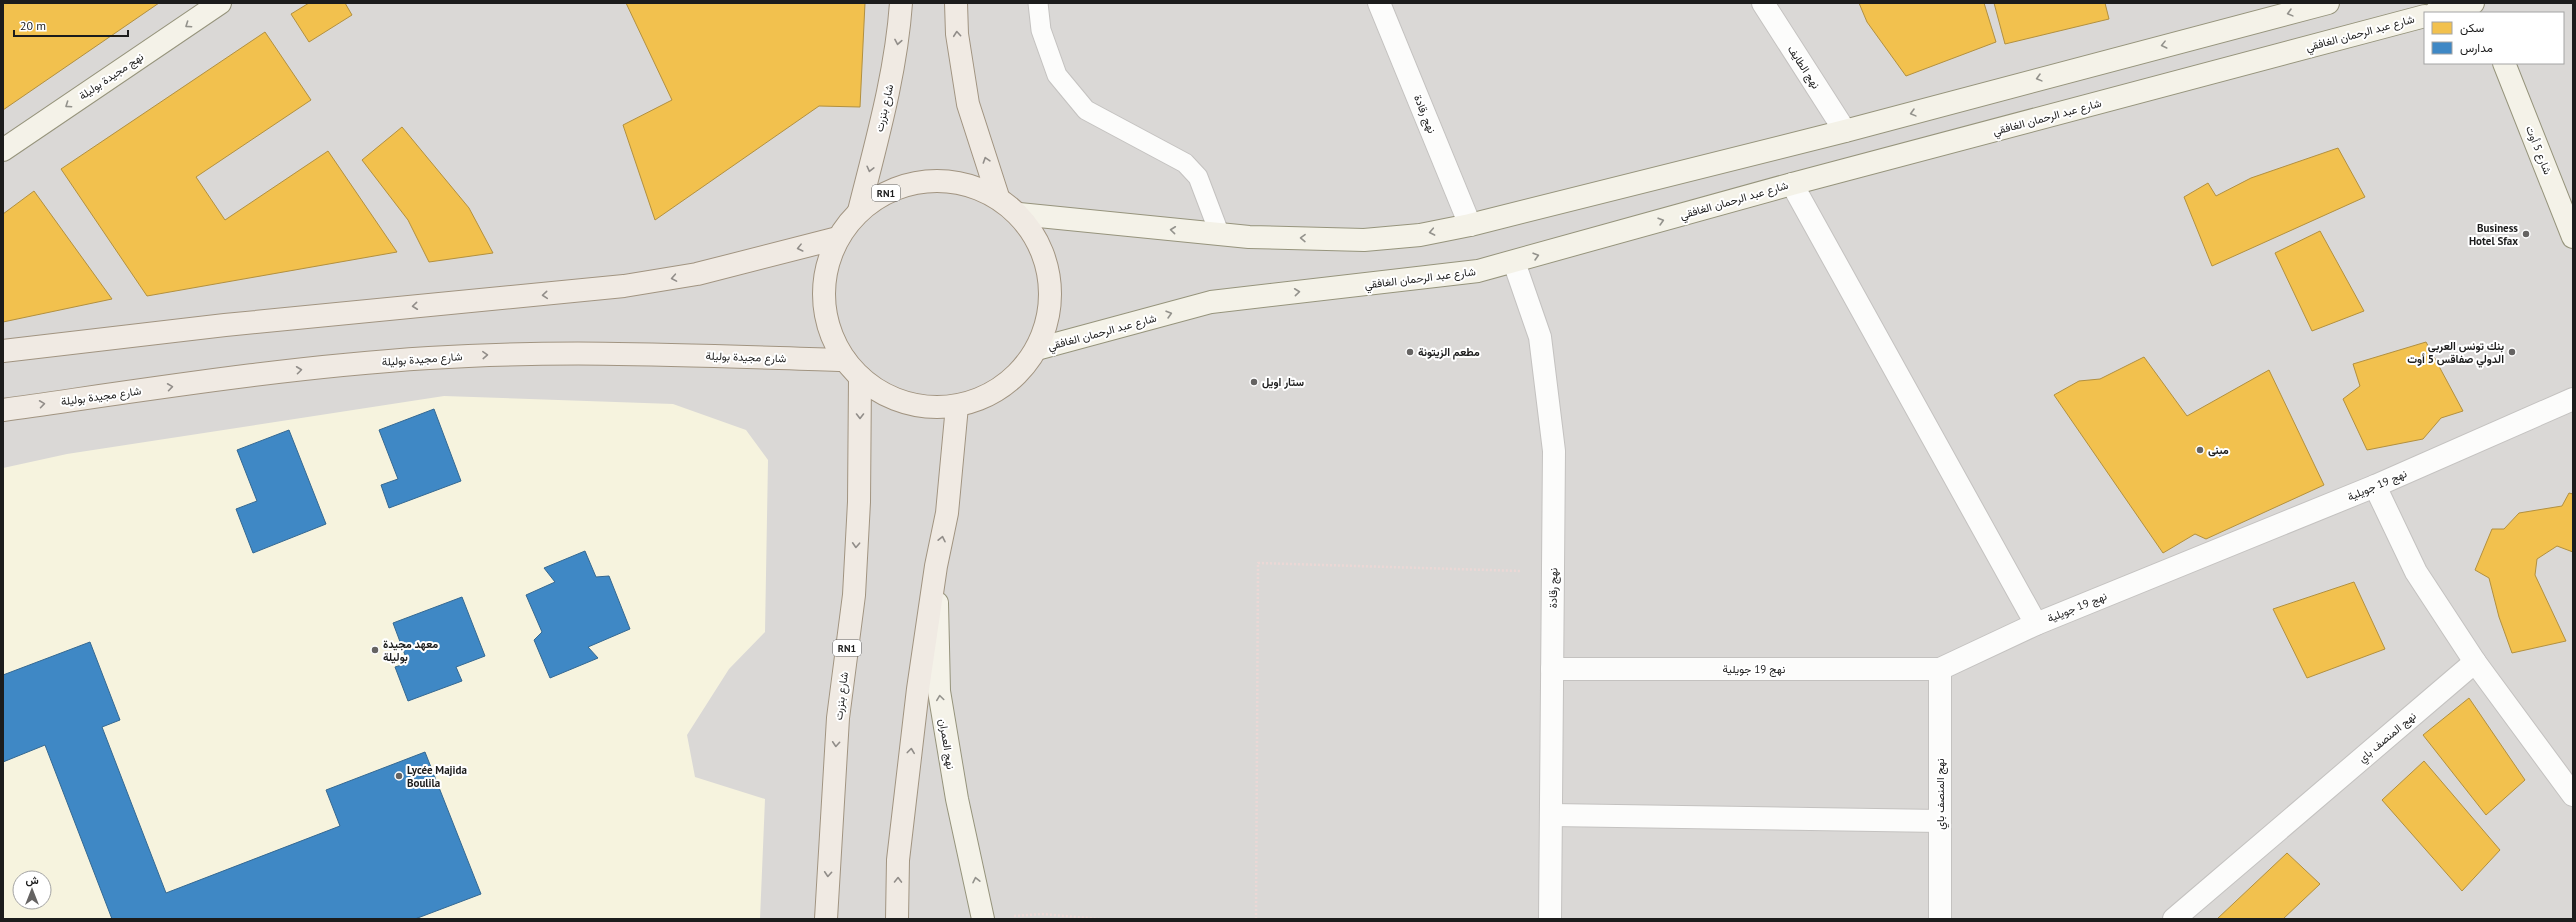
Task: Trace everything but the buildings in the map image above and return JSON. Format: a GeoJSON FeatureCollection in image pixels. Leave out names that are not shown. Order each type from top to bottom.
{"type":"FeatureCollection","features":[{"type":"Feature","properties":{"kind":"main road","name":"نهج مجيدة بوليلة"},"geometry":{"type":"LineString","coordinates":[[3,150],[220,3]]}},
{"type":"Feature","properties":{"kind":"main road","name":"شارع بنزرت"},"geometry":{"type":"LineString","coordinates":[[859,211],[886,105],[899,35],[901,3]]}},
{"type":"Feature","properties":{"kind":"main road"},"geometry":{"type":"LineString","coordinates":[[956,3],[957,34],[968,104],[998,198]]}},
{"type":"Feature","properties":{"kind":"main road"},"geometry":{"type":"LineString","coordinates":[[1019,214],[1220,235],[1364,240],[1420,235],[1470,225],[1845,131],[2328,3]]}},
{"type":"Feature","properties":{"kind":"main road"},"geometry":{"type":"LineString","coordinates":[[2439,12],[2474,3]]}},
{"type":"Feature","properties":{"kind":"main road","name":"شارع عبد الرحمان الغافقي"},"geometry":{"type":"LineString","coordinates":[[1037,349],[1211,302],[1478,271],[1792,184],[2424,16]]}},
{"type":"Feature","properties":{"kind":"main road","name":"شارع 5 أوت"},"geometry":{"type":"LineString","coordinates":[[2504,64],[2573,237]]}},
{"type":"Feature","properties":{"kind":"main road","name":"RN1"},"geometry":{"type":"LineString","coordinates":[[926,180],[964,183],[998,198],[1019,214],[1037,238],[1048,265],[1051,293],[1048,322],[1037,349],[1016,376],[994,391],[957,406],[922,406],[888,396],[860,377],[845,360],[832,338],[825,313],[823,287],[828,262],[838,238],[859,211],[890,190],[926,180]]}},
{"type":"Feature","properties":{"kind":"main road"},"geometry":{"type":"LineString","coordinates":[[3,351],[225,325],[624,286],[697,274],[838,238]]}},
{"type":"Feature","properties":{"kind":"main road","name":"شارع مجيدة بوليلة"},"geometry":{"type":"LineString","coordinates":[[3,410],[334,365],[429,358],[556,352],[845,360]]}},
{"type":"Feature","properties":{"kind":"main road","name":"شارع بنزرت"},"geometry":{"type":"LineString","coordinates":[[826,919],[838,718],[854,587],[859,502],[860,377]]}},
{"type":"Feature","properties":{"kind":"main road"},"geometry":{"type":"LineString","coordinates":[[897,919],[898,860],[918,689],[936,566],[947,513],[957,406]]}},
{"type":"Feature","properties":{"kind":"main road","name":"نهج العمران"},"geometry":{"type":"LineString","coordinates":[[936,566],[939,691],[957,799],[983,919]]}},
{"type":"Feature","properties":{"kind":"street","name":"نهج رقادة"},"geometry":{"type":"LineString","coordinates":[[1379,3],[1470,225]]}},
{"type":"Feature","properties":{"kind":"street","name":"نهج الطايف"},"geometry":{"type":"LineString","coordinates":[[1763,3],[1845,131]]}},
{"type":"Feature","properties":{"kind":"street"},"geometry":{"type":"LineString","coordinates":[[1792,184],[2036,624]]}},
{"type":"Feature","properties":{"kind":"street","name":"نهج رقادة"},"geometry":{"type":"LineString","coordinates":[[1514,262],[1540,337],[1554,451],[1550,919]]}},
{"type":"Feature","properties":{"kind":"street","name":"نهج 19 جويلية"},"geometry":{"type":"LineString","coordinates":[[1552,669],[1940,668],[2036,624],[2375,486],[2573,399]]}},
{"type":"Feature","properties":{"kind":"street"},"geometry":{"type":"LineString","coordinates":[[2375,486],[2416,572],[2475,662],[2573,795]]}},
{"type":"Feature","properties":{"kind":"street","name":"نهج المنصف باي"},"geometry":{"type":"LineString","coordinates":[[2174,919],[2475,662]]}},
{"type":"Feature","properties":{"kind":"street","name":"نهج المنصف باي"},"geometry":{"type":"LineString","coordinates":[[1940,668],[1940,919]]}},
{"type":"Feature","properties":{"kind":"street"},"geometry":{"type":"LineString","coordinates":[[1552,815],[1940,821]]}},
{"type":"Feature","properties":{"kind":"lane"},"geometry":{"type":"LineString","coordinates":[[1038,3],[1041,30],[1057,75],[1086,110],[1185,163],[1198,177],[1220,235]]}},
{"type":"Feature","properties":{"kind":"path"},"geometry":{"type":"LineString","coordinates":[[1256,919],[1258,563],[1553,571]]}},
{"type":"Feature","properties":{"kind":"path"},"geometry":{"type":"LineString","coordinates":[[983,919],[1042,914],[1099,919]]}},
{"type":"Feature","properties":{"kind":"path"},"geometry":{"type":"LineString","coordinates":[[1042,914],[1042,919]]}},
{"type":"Feature","properties":{"kind":"shaded area"},"geometry":{"type":"Polygon","coordinates":[[[3,3],[2573,3],[2573,919],[3,919],[3,3]]]}},
{"type":"Feature","properties":{"kind":"shaded area","name":"معهد مجيدة بوليلة"},"geometry":{"type":"Polygon","coordinates":[[[444,396],[673,404],[746,430],[768,460],[765,632],[729,669],[687,735],[695,777],[765,799],[760,919],[3,919],[3,468],[67,454],[444,396]]]}},
{"type":"Feature","properties":{"kind":"place","name":"Business Hotel Sfax"},"geometry":{"type":"Point","coordinates":[2526,234]}},
{"type":"Feature","properties":{"kind":"place","name":"مطعم الزيتونة"},"geometry":{"type":"Point","coordinates":[1410,352]}},
{"type":"Feature","properties":{"kind":"place","name":"بنك تونس العربي الدولي صفاقس 5 أوت"},"geometry":{"type":"Point","coordinates":[2512,352]}},
{"type":"Feature","properties":{"kind":"place","name":"ستار اويل"},"geometry":{"type":"Point","coordinates":[1254,382]}},
{"type":"Feature","properties":{"kind":"place","name":"مبنى"},"geometry":{"type":"Point","coordinates":[2200,450]}},
{"type":"Feature","properties":{"kind":"place","name":"معهد مجيدة بوليلة"},"geometry":{"type":"Point","coordinates":[375,650]}},
{"type":"Feature","properties":{"kind":"place","name":"Lycée Majida Boulila"},"geometry":{"type":"Point","coordinates":[399,776]}}]}
